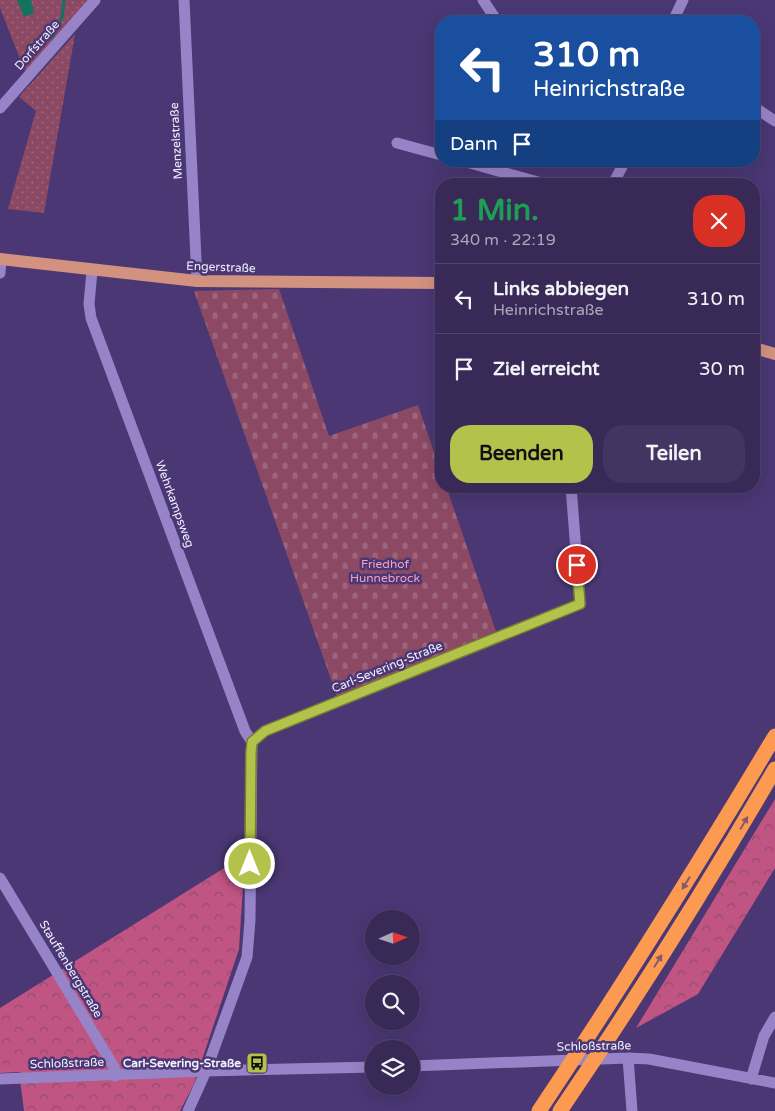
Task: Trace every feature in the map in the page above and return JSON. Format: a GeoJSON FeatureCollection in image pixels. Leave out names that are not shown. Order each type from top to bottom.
{"type":"FeatureCollection","features":[{"type":"Feature","properties":{"kind":"highway"},"geometry":{"type":"LineString","coordinates":[[539,1111],[595,1027],[707,850],[775,736]]}},
{"type":"Feature","properties":{"kind":"highway"},"geometry":{"type":"LineString","coordinates":[[560,1111],[617,1027],[713,875],[775,769]]}},
{"type":"Feature","properties":{"kind":"main road","name":"Engerstraße"},"geometry":{"type":"LineString","coordinates":[[1,259],[92,271],[197,281],[435,283]]}},
{"type":"Feature","properties":{"kind":"main road"},"geometry":{"type":"LineString","coordinates":[[760,350],[775,354]]}},
{"type":"Feature","properties":{"kind":"street","name":"Dorfstraße"},"geometry":{"type":"LineString","coordinates":[[0,108],[95,0]]}},
{"type":"Feature","properties":{"kind":"street","name":"Menzelstraße"},"geometry":{"type":"LineString","coordinates":[[184,0],[197,281]]}},
{"type":"Feature","properties":{"kind":"street"},"geometry":{"type":"LineString","coordinates":[[483,0],[493,15]]}},
{"type":"Feature","properties":{"kind":"street"},"geometry":{"type":"LineString","coordinates":[[677,15],[684,0]]}},
{"type":"Feature","properties":{"kind":"street"},"geometry":{"type":"LineString","coordinates":[[760,111],[775,121]]}},
{"type":"Feature","properties":{"kind":"street"},"geometry":{"type":"LineString","coordinates":[[397,143],[435,153]]}},
{"type":"Feature","properties":{"kind":"street"},"geometry":{"type":"LineString","coordinates":[[484,167],[524,178]]}},
{"type":"Feature","properties":{"kind":"street"},"geometry":{"type":"LineString","coordinates":[[0,273],[1,259]]}},
{"type":"Feature","properties":{"kind":"street","name":"Wehrkampsweg"},"geometry":{"type":"LineString","coordinates":[[92,271],[89,304],[91,318],[245,731],[252,742]]}},
{"type":"Feature","properties":{"kind":"street","name":"Carl-Severing-Straße"},"geometry":{"type":"LineString","coordinates":[[252,742],[265,731],[580,604],[572,493]]}},
{"type":"Feature","properties":{"kind":"street"},"geometry":{"type":"LineString","coordinates":[[188,1111],[206,1070],[247,957],[249,941],[252,742]]}},
{"type":"Feature","properties":{"kind":"street","name":"Stauffenbergstraße"},"geometry":{"type":"LineString","coordinates":[[0,878],[114,1067],[115,1076]]}},
{"type":"Feature","properties":{"kind":"street"},"geometry":{"type":"LineString","coordinates":[[751,1079],[764,1036],[775,1017]]}},
{"type":"Feature","properties":{"kind":"street"},"geometry":{"type":"LineString","coordinates":[[628,1058],[632,1111]]}},
{"type":"Feature","properties":{"kind":"street","name":"Schloßstraße"},"geometry":{"type":"LineString","coordinates":[[420,1066],[628,1058],[649,1059],[775,1083]]}},
{"type":"Feature","properties":{"kind":"street","name":"Schloßstraße"},"geometry":{"type":"LineString","coordinates":[[0,1079],[115,1076],[206,1070],[365,1067]]}},
{"type":"Feature","properties":{"kind":"green space"},"geometry":{"type":"Polygon","coordinates":[[[0,0],[89,0],[26,74],[0,8],[0,0]]]}},
{"type":"Feature","properties":{"kind":"green space"},"geometry":{"type":"Polygon","coordinates":[[[75,34],[44,213],[8,209],[36,111],[19,97],[75,34]]]}},
{"type":"Feature","properties":{"kind":"green space","name":"Friedhof Hunnebrock"},"geometry":{"type":"Polygon","coordinates":[[[279,289],[329,436],[418,405],[435,455],[435,493],[448,493],[499,640],[339,702],[194,291],[279,289]]]}},
{"type":"Feature","properties":{"kind":"green space"},"geometry":{"type":"Polygon","coordinates":[[[775,799],[775,868],[698,994],[636,1028],[775,799]]]}},
{"type":"Feature","properties":{"kind":"green space"},"geometry":{"type":"Polygon","coordinates":[[[245,855],[239,949],[194,1084],[180,1111],[24,1111],[19,1072],[0,1073],[0,1008],[245,855]]]}},
{"type":"Feature","properties":{"kind":"shaded area"},"geometry":{"type":"Polygon","coordinates":[[[17,0],[31,0],[34,13],[24,17],[17,0]]]}},
{"type":"Feature","properties":{"kind":"waterway"},"geometry":{"type":"LineString","coordinates":[[52,38],[62,17],[64,0]]}},
{"type":"Feature","properties":{"kind":"place","name":"Carl-Severing-Straße"},"geometry":{"type":"Point","coordinates":[257,1063]}},
{"type":"Feature","properties":{"kind":"route"},"geometry":{"type":"LineString","coordinates":[[250,864],[252,742],[265,731],[580,604],[577,565]]}}]}
